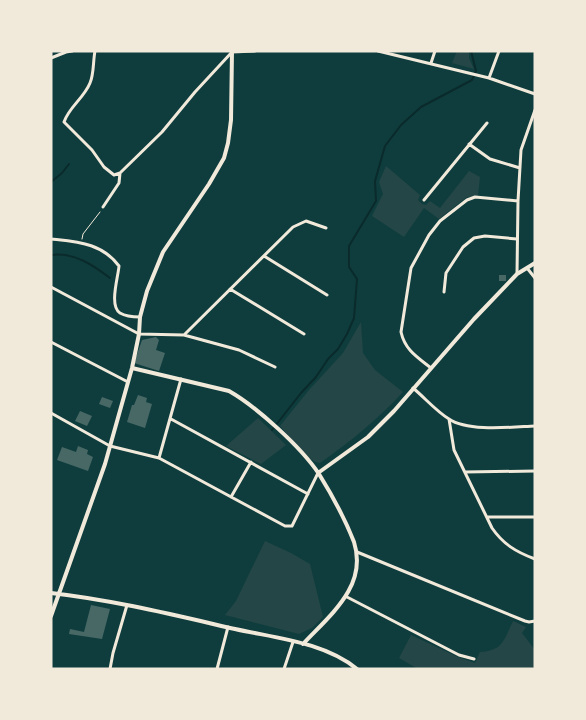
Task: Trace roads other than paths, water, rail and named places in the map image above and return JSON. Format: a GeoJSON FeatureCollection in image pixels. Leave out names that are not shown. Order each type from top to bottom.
{"type":"FeatureCollection","features":[{"type":"Feature","properties":{"kind":"street"},"geometry":{"type":"LineString","coordinates":[[51,58],[72,51]]}},
{"type":"Feature","properties":{"kind":"street"},"geometry":{"type":"LineString","coordinates":[[94,51],[91,82],[66,116],[64,122],[92,150],[104,167],[114,175],[120,173],[162,132],[195,92],[232,52],[255,51]]}},
{"type":"Feature","properties":{"kind":"street"},"geometry":{"type":"LineString","coordinates":[[378,51],[397,53],[489,78],[535,94]]}},
{"type":"Feature","properties":{"kind":"street"},"geometry":{"type":"LineString","coordinates":[[431,63],[435,51]]}},
{"type":"Feature","properties":{"kind":"street"},"geometry":{"type":"LineString","coordinates":[[489,78],[498,51]]}},
{"type":"Feature","properties":{"kind":"street"},"geometry":{"type":"LineString","coordinates":[[51,616],[110,446],[132,368],[139,334],[140,317],[147,291],[163,252],[209,184],[224,158],[231,120],[232,52]]}},
{"type":"Feature","properties":{"kind":"street"},"geometry":{"type":"LineString","coordinates":[[517,274],[521,150],[535,110]]}},
{"type":"Feature","properties":{"kind":"street"},"geometry":{"type":"LineString","coordinates":[[424,200],[486,123]]}},
{"type":"Feature","properties":{"kind":"street"},"geometry":{"type":"LineString","coordinates":[[469,144],[490,159],[520,168]]}},
{"type":"Feature","properties":{"kind":"street"},"geometry":{"type":"LineString","coordinates":[[103,207],[119,183],[120,173]]}},
{"type":"Feature","properties":{"kind":"street"},"geometry":{"type":"LineString","coordinates":[[430,368],[408,350],[403,342],[401,332],[411,268],[416,255],[440,221],[468,200],[475,197],[518,201]]}},
{"type":"Feature","properties":{"kind":"street"},"geometry":{"type":"LineString","coordinates":[[184,335],[293,227],[300,222],[306,221],[326,228]]}},
{"type":"Feature","properties":{"kind":"street"},"geometry":{"type":"LineString","coordinates":[[444,292],[446,274],[463,247],[474,238],[485,236],[517,239]]}},
{"type":"Feature","properties":{"kind":"street"},"geometry":{"type":"LineString","coordinates":[[51,239],[81,242],[111,255],[119,266],[114,301],[116,309],[119,313],[140,317]]}},
{"type":"Feature","properties":{"kind":"street"},"geometry":{"type":"LineString","coordinates":[[264,256],[327,295]]}},
{"type":"Feature","properties":{"kind":"street"},"geometry":{"type":"LineString","coordinates":[[51,413],[110,446],[159,458],[288,527],[292,526],[318,473],[368,437],[394,411],[430,368],[517,274],[535,263]]}},
{"type":"Feature","properties":{"kind":"street"},"geometry":{"type":"LineString","coordinates":[[527,268],[535,278]]}},
{"type":"Feature","properties":{"kind":"street"},"geometry":{"type":"LineString","coordinates":[[51,287],[139,334],[184,335],[239,350],[275,367]]}},
{"type":"Feature","properties":{"kind":"street"},"geometry":{"type":"LineString","coordinates":[[230,289],[304,334]]}},
{"type":"Feature","properties":{"kind":"street"},"geometry":{"type":"LineString","coordinates":[[51,342],[128,382]]}},
{"type":"Feature","properties":{"kind":"street"},"geometry":{"type":"LineString","coordinates":[[132,368],[229,391],[241,398],[279,430],[318,473],[350,532],[357,552],[356,573],[347,597],[303,644]]}},
{"type":"Feature","properties":{"kind":"street"},"geometry":{"type":"LineString","coordinates":[[159,458],[181,379]]}},
{"type":"Feature","properties":{"kind":"street"},"geometry":{"type":"LineString","coordinates":[[413,388],[449,419],[459,424],[474,426],[535,426]]}},
{"type":"Feature","properties":{"kind":"street"},"geometry":{"type":"LineString","coordinates":[[171,419],[308,494]]}},
{"type":"Feature","properties":{"kind":"street"},"geometry":{"type":"LineString","coordinates":[[449,419],[454,450],[492,528],[504,543],[522,554],[535,559]]}},
{"type":"Feature","properties":{"kind":"street"},"geometry":{"type":"LineString","coordinates":[[231,497],[250,462]]}},
{"type":"Feature","properties":{"kind":"street"},"geometry":{"type":"LineString","coordinates":[[465,472],[535,471]]}},
{"type":"Feature","properties":{"kind":"street"},"geometry":{"type":"LineString","coordinates":[[488,518],[535,517]]}},
{"type":"Feature","properties":{"kind":"street"},"geometry":{"type":"LineString","coordinates":[[357,552],[525,621],[535,621]]}},
{"type":"Feature","properties":{"kind":"street"},"geometry":{"type":"LineString","coordinates":[[51,593],[127,605],[303,644],[340,657],[357,669]]}},
{"type":"Feature","properties":{"kind":"street"},"geometry":{"type":"LineString","coordinates":[[347,597],[459,654],[474,659]]}},
{"type":"Feature","properties":{"kind":"street"},"geometry":{"type":"LineString","coordinates":[[110,669],[127,605]]}},
{"type":"Feature","properties":{"kind":"street"},"geometry":{"type":"LineString","coordinates":[[217,669],[228,627]]}},
{"type":"Feature","properties":{"kind":"street"},"geometry":{"type":"LineString","coordinates":[[284,669],[293,642]]}},
{"type":"Feature","properties":{"kind":"waterway"},"geometry":{"type":"LineString","coordinates":[[272,430],[338,349],[354,318],[357,279],[349,267],[349,246],[376,201],[375,181],[385,146],[401,125],[421,107],[472,80],[476,71],[471,51]]}},
{"type":"Feature","properties":{"kind":"waterway"},"geometry":{"type":"LineString","coordinates":[[51,182],[69,164]]}},
{"type":"Feature","properties":{"kind":"waterway"},"geometry":{"type":"LineString","coordinates":[[51,255],[68,256],[83,260],[110,278]]}}]}
